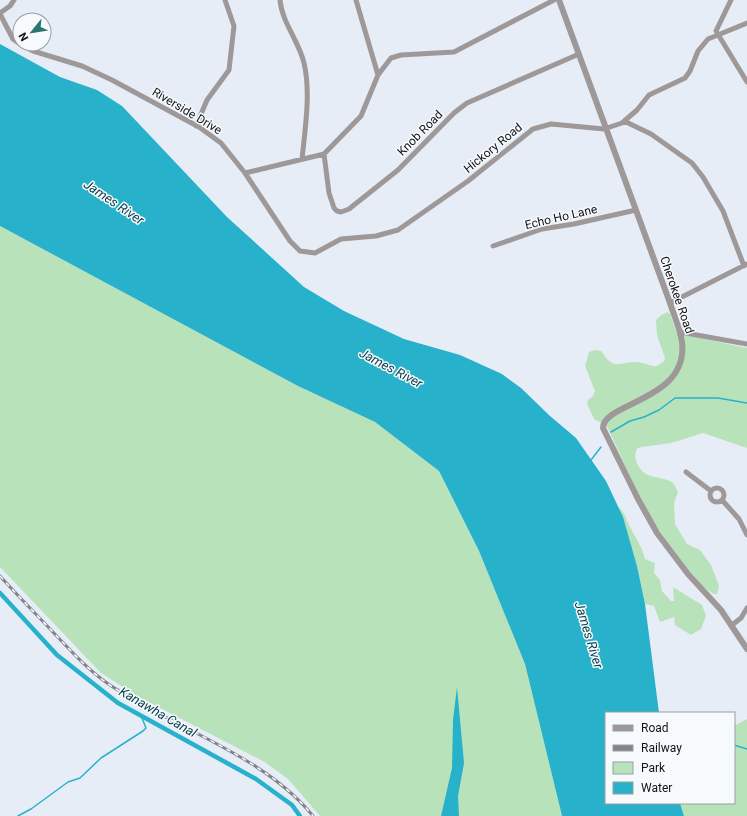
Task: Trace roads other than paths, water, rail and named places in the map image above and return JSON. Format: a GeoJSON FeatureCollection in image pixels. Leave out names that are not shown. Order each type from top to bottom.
{"type":"FeatureCollection","features":[{"type":"Feature","properties":{"kind":"street"},"geometry":{"type":"LineString","coordinates":[[0,13],[10,6],[14,0]]}},
{"type":"Feature","properties":{"kind":"street"},"geometry":{"type":"LineString","coordinates":[[196,126],[207,100],[229,70],[234,26],[225,0]]}},
{"type":"Feature","properties":{"kind":"street"},"geometry":{"type":"LineString","coordinates":[[280,0],[290,32],[305,64],[307,116],[302,159]]}},
{"type":"Feature","properties":{"kind":"street"},"geometry":{"type":"LineString","coordinates":[[356,0],[378,75]]}},
{"type":"Feature","properties":{"kind":"street"},"geometry":{"type":"LineString","coordinates":[[245,172],[324,154],[361,116],[378,75],[391,58],[401,55],[454,52],[554,0]]}},
{"type":"Feature","properties":{"kind":"street","name":"Cherokee Road"},"geometry":{"type":"LineString","coordinates":[[559,0],[670,303],[680,332],[682,347],[681,357],[669,380],[651,396],[609,416],[604,421],[603,428],[643,509],[657,533],[688,574],[721,610],[747,649]]}},
{"type":"Feature","properties":{"kind":"street"},"geometry":{"type":"LineString","coordinates":[[731,0],[716,31],[747,82]]}},
{"type":"Feature","properties":{"kind":"street","name":"Riverside Drive"},"geometry":{"type":"LineString","coordinates":[[0,13],[12,37]]}},
{"type":"Feature","properties":{"kind":"street","name":"Hickory Road"},"geometry":{"type":"LineString","coordinates":[[300,251],[315,253],[341,239],[376,236],[398,230],[468,181],[533,129],[550,124],[607,128],[624,121],[637,110],[649,95],[685,78],[690,71],[698,51],[708,39],[747,23]]}},
{"type":"Feature","properties":{"kind":"street","name":"Riverside Drive"},"geometry":{"type":"LineString","coordinates":[[36,52],[82,66],[112,80],[196,126],[221,143],[245,172],[290,241],[300,251]]}},
{"type":"Feature","properties":{"kind":"street","name":"Knob Road"},"geometry":{"type":"LineString","coordinates":[[324,154],[331,203],[337,211],[344,211],[349,209],[398,170],[454,113],[467,103],[579,54]]}},
{"type":"Feature","properties":{"kind":"street"},"geometry":{"type":"LineString","coordinates":[[624,121],[651,134],[692,163],[723,211],[745,265],[670,303]]}},
{"type":"Feature","properties":{"kind":"street","name":"Echo Ho Lane"},"geometry":{"type":"LineString","coordinates":[[492,246],[542,229],[574,224],[636,210]]}},
{"type":"Feature","properties":{"kind":"street"},"geometry":{"type":"LineString","coordinates":[[680,332],[747,344]]}},
{"type":"Feature","properties":{"kind":"street"},"geometry":{"type":"LineString","coordinates":[[686,472],[711,491]]}},
{"type":"Feature","properties":{"kind":"street"},"geometry":{"type":"LineString","coordinates":[[711,491],[715,489],[721,490],[724,496],[722,500]]}},
{"type":"Feature","properties":{"kind":"street"},"geometry":{"type":"LineString","coordinates":[[711,491],[710,496],[713,502],[722,500]]}},
{"type":"Feature","properties":{"kind":"street"},"geometry":{"type":"LineString","coordinates":[[722,500],[739,519],[747,535]]}},
{"type":"Feature","properties":{"kind":"street"},"geometry":{"type":"LineString","coordinates":[[732,625],[741,618],[747,608]]}},
{"type":"Feature","properties":{"kind":"water","name":"James River"},"geometry":{"type":"Polygon","coordinates":[[[0,44],[12,52],[60,77],[97,90],[122,106],[227,217],[304,287],[344,311],[404,339],[460,355],[502,374],[521,388],[550,416],[576,438],[606,481],[623,517],[637,566],[645,604],[659,712],[605,712],[605,804],[680,804],[684,816],[562,816],[525,664],[479,551],[439,471],[375,422],[298,386],[0,226],[0,44]]]}},
{"type":"Feature","properties":{"kind":"water"},"geometry":{"type":"Polygon","coordinates":[[[457,687],[464,763],[458,796],[459,816],[441,816],[452,768],[453,720],[457,687]]]}},
{"type":"Feature","properties":{"kind":"waterway"},"geometry":{"type":"LineString","coordinates":[[611,432],[630,421],[644,417],[659,410],[675,398],[718,398],[747,403]]}},
{"type":"Feature","properties":{"kind":"waterway"},"geometry":{"type":"LineString","coordinates":[[591,460],[601,447]]}},
{"type":"Feature","properties":{"kind":"waterway","name":"Kanawha Canal"},"geometry":{"type":"LineString","coordinates":[[0,593],[57,655],[118,703],[256,779],[292,805],[300,816]]}},
{"type":"Feature","properties":{"kind":"waterway"},"geometry":{"type":"LineString","coordinates":[[18,816],[31,809],[68,782],[80,778],[101,758],[143,731],[146,728],[142,718]]}},
{"type":"Feature","properties":{"kind":"waterway"},"geometry":{"type":"LineString","coordinates":[[735,745],[747,749]]}},
{"type":"Feature","properties":{"kind":"railway"},"geometry":{"type":"LineString","coordinates":[[0,576],[72,652],[99,677],[132,699],[216,743],[269,775],[292,794],[313,816]]}}]}
